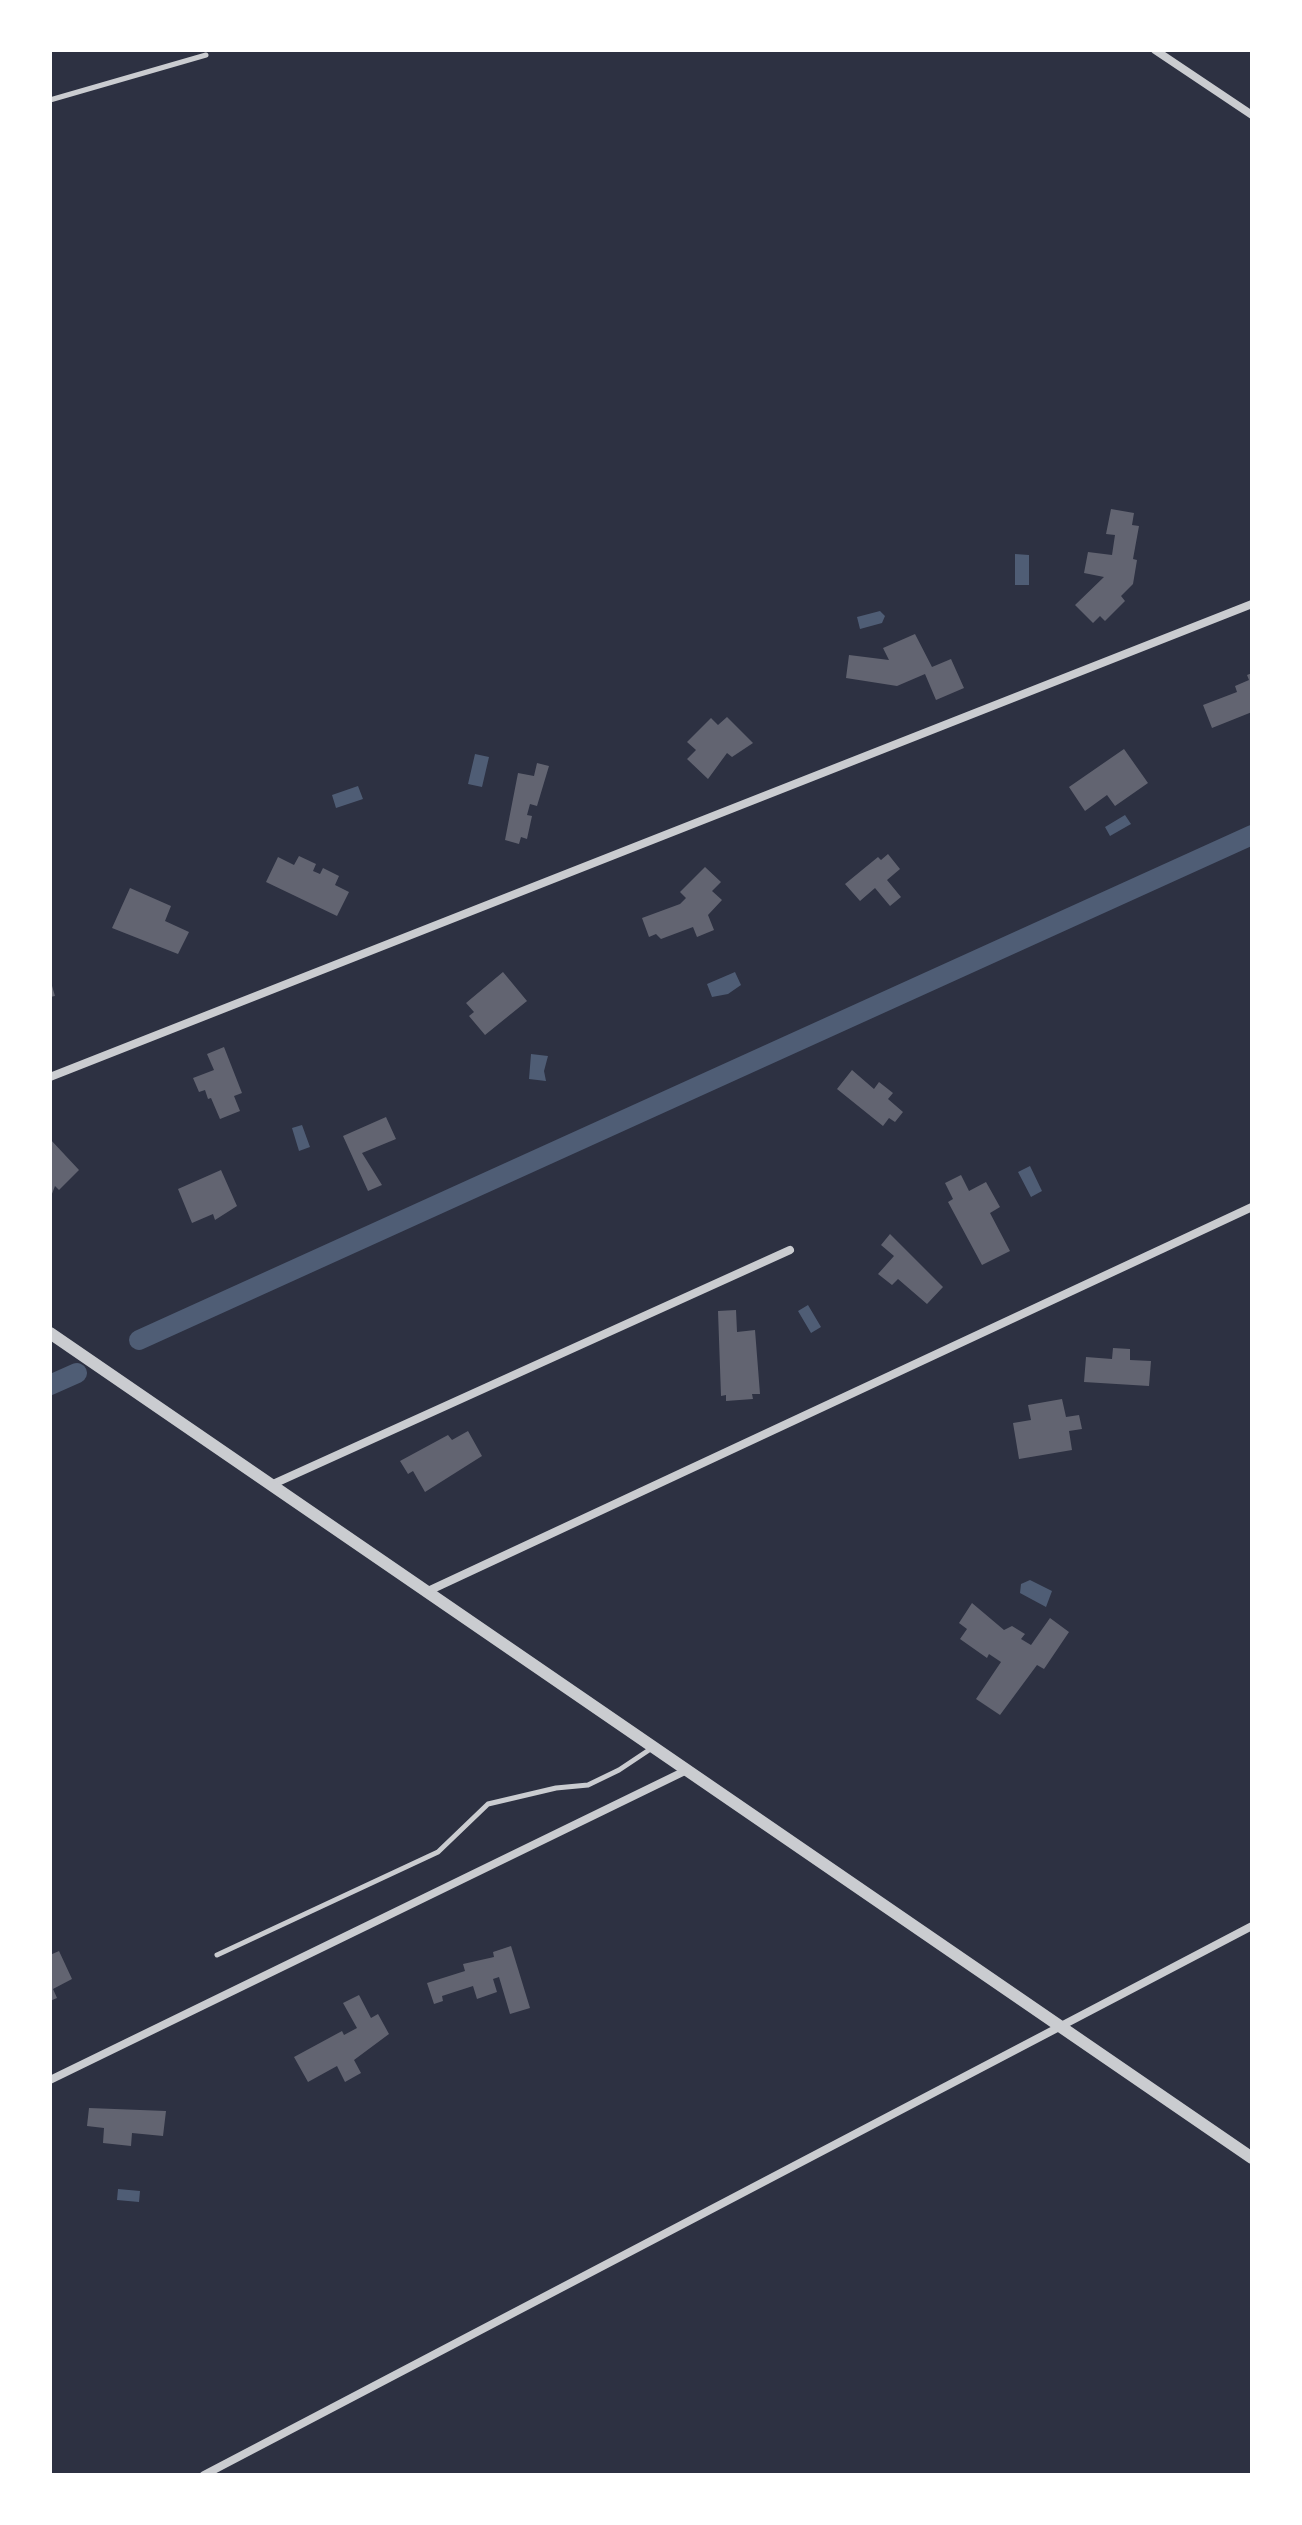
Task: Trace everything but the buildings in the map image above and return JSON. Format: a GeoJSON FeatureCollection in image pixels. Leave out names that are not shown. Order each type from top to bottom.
{"type":"FeatureCollection","features":[{"type":"Feature","properties":{"kind":"street"},"geometry":{"type":"LineString","coordinates":[[1155,50],[1252,115]]}},
{"type":"Feature","properties":{"kind":"street"},"geometry":{"type":"LineString","coordinates":[[50,1077],[1252,604]]}},
{"type":"Feature","properties":{"kind":"street"},"geometry":{"type":"LineString","coordinates":[[425,1592],[1252,1207]]}},
{"type":"Feature","properties":{"kind":"street"},"geometry":{"type":"LineString","coordinates":[[271,1485],[790,1250]]}},
{"type":"Feature","properties":{"kind":"street"},"geometry":{"type":"LineString","coordinates":[[50,1333],[1252,2158]]}},
{"type":"Feature","properties":{"kind":"street"},"geometry":{"type":"LineString","coordinates":[[50,2080],[687,1770]]}},
{"type":"Feature","properties":{"kind":"street"},"geometry":{"type":"LineString","coordinates":[[204,2475],[1252,1926]]}},
{"type":"Feature","properties":{"kind":"lane"},"geometry":{"type":"LineString","coordinates":[[50,100],[206,55]]}},
{"type":"Feature","properties":{"kind":"lane"},"geometry":{"type":"LineString","coordinates":[[217,1955],[438,1852],[488,1804],[556,1788],[588,1785],[619,1770],[653,1747]]}},
{"type":"Feature","properties":{"kind":"water"},"geometry":{"type":"Polygon","coordinates":[[[1015,554],[1029,555],[1029,585],[1015,585],[1015,554]]]}},
{"type":"Feature","properties":{"kind":"water"},"geometry":{"type":"Polygon","coordinates":[[[880,611],[885,616],[882,623],[860,629],[857,617],[880,611]]]}},
{"type":"Feature","properties":{"kind":"water"},"geometry":{"type":"Polygon","coordinates":[[[475,754],[489,757],[482,787],[468,784],[475,754]]]}},
{"type":"Feature","properties":{"kind":"water"},"geometry":{"type":"Polygon","coordinates":[[[358,786],[363,799],[336,808],[332,795],[358,786]]]}},
{"type":"Feature","properties":{"kind":"water"},"geometry":{"type":"Polygon","coordinates":[[[1125,815],[1131,824],[1110,836],[1105,827],[1125,815]]]}},
{"type":"Feature","properties":{"kind":"water"},"geometry":{"type":"Polygon","coordinates":[[[735,972],[741,985],[728,994],[712,997],[707,984],[735,972]]]}},
{"type":"Feature","properties":{"kind":"water"},"geometry":{"type":"Polygon","coordinates":[[[531,1054],[548,1056],[544,1071],[546,1081],[529,1079],[531,1054]]]}},
{"type":"Feature","properties":{"kind":"water"},"geometry":{"type":"Polygon","coordinates":[[[302,1125],[310,1147],[299,1151],[292,1128],[302,1125]]]}},
{"type":"Feature","properties":{"kind":"water"},"geometry":{"type":"Polygon","coordinates":[[[1030,1166],[1042,1191],[1031,1197],[1018,1172],[1030,1166]]]}},
{"type":"Feature","properties":{"kind":"water"},"geometry":{"type":"Polygon","coordinates":[[[808,1305],[821,1327],[811,1333],[798,1311],[808,1305]]]}},
{"type":"Feature","properties":{"kind":"water"},"geometry":{"type":"Polygon","coordinates":[[[1030,1580],[1052,1591],[1046,1607],[1020,1593],[1021,1584],[1030,1580]]]}},
{"type":"Feature","properties":{"kind":"water"},"geometry":{"type":"Polygon","coordinates":[[[118,2189],[140,2191],[139,2202],[117,2200],[118,2189]]]}},
{"type":"Feature","properties":{"kind":"waterway"},"geometry":{"type":"LineString","coordinates":[[139,1340],[1252,835]]}},
{"type":"Feature","properties":{"kind":"waterway"},"geometry":{"type":"LineString","coordinates":[[50,1385],[77,1373]]}}]}
